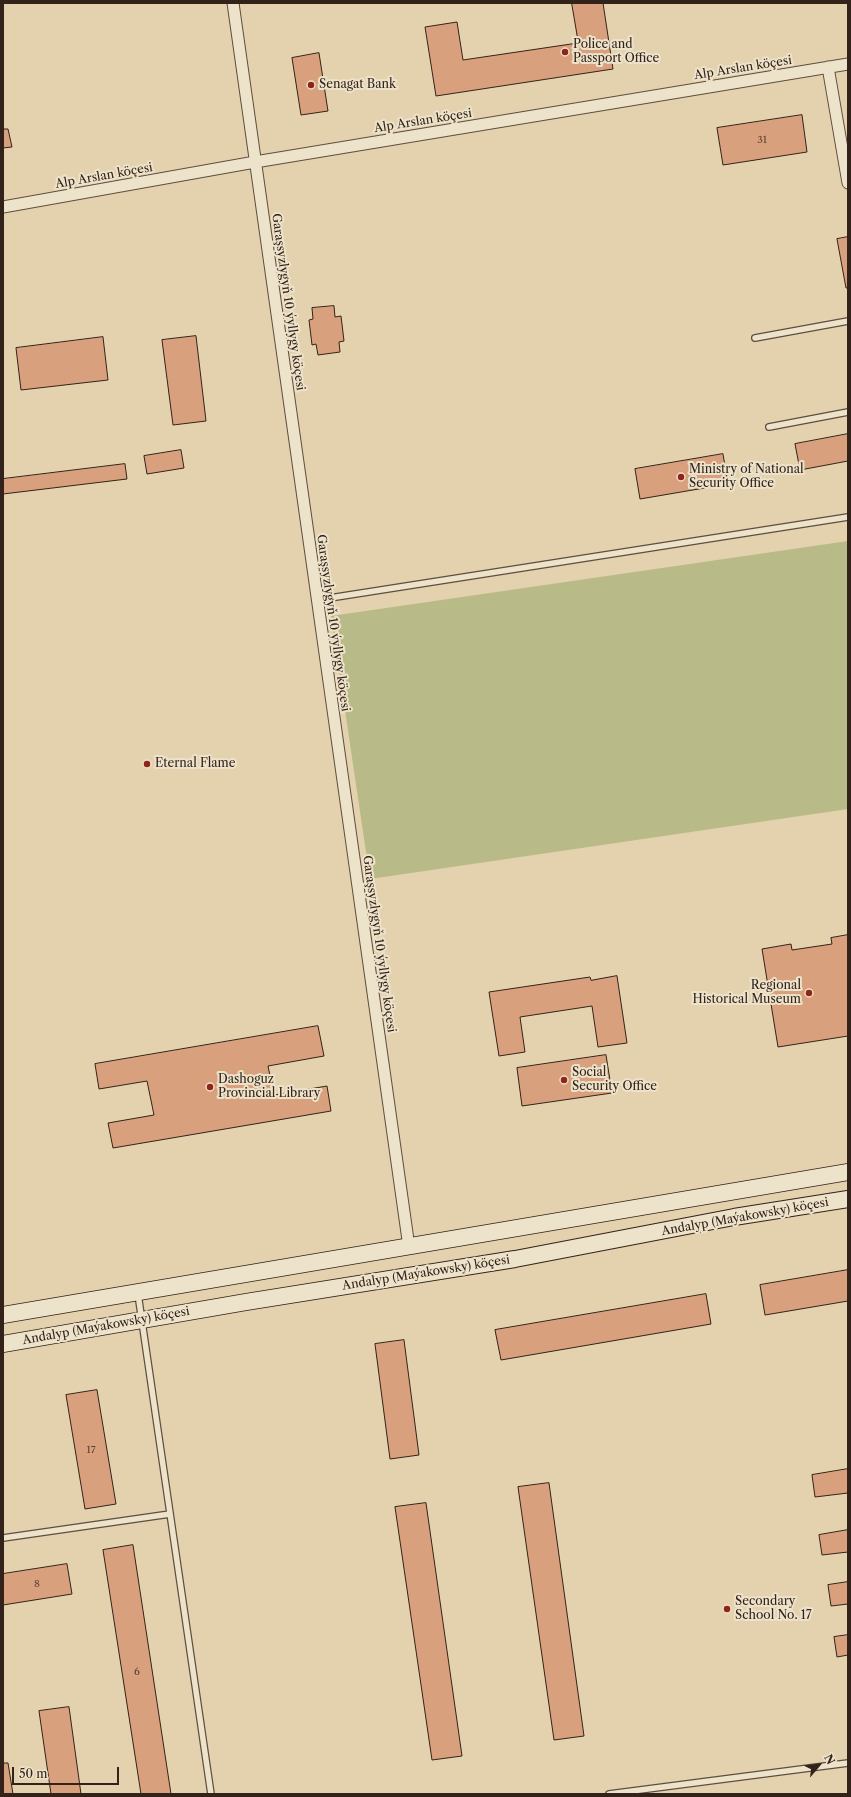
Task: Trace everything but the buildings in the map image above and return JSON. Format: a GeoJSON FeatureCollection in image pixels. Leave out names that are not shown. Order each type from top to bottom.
{"type":"FeatureCollection","features":[{"type":"Feature","properties":{"kind":"main road"},"geometry":{"type":"LineString","coordinates":[[3,1315],[848,1172]]}},
{"type":"Feature","properties":{"kind":"main road","name":"Andalyp (Maýakowsky) köçesi"},"geometry":{"type":"LineString","coordinates":[[3,1344],[142,1319],[516,1260],[734,1218],[848,1199]]}},
{"type":"Feature","properties":{"kind":"street","name":"Garaşsyzlygyň 10 ýyllygy köçesi"},"geometry":{"type":"LineString","coordinates":[[232,3],[409,1247]]}},
{"type":"Feature","properties":{"kind":"street","name":"Alp Arslan köçesi"},"geometry":{"type":"LineString","coordinates":[[3,207],[255,162],[848,64]]}},
{"type":"Feature","properties":{"kind":"street"},"geometry":{"type":"LineString","coordinates":[[828,67],[848,183]]}},
{"type":"Feature","properties":{"kind":"lane"},"geometry":{"type":"LineString","coordinates":[[755,338],[848,321]]}},
{"type":"Feature","properties":{"kind":"lane"},"geometry":{"type":"LineString","coordinates":[[769,426],[848,412]]}},
{"type":"Feature","properties":{"kind":"lane"},"geometry":{"type":"LineString","coordinates":[[317,600],[848,517]]}},
{"type":"Feature","properties":{"kind":"lane"},"geometry":{"type":"LineString","coordinates":[[138,1292],[211,1794]]}},
{"type":"Feature","properties":{"kind":"lane"},"geometry":{"type":"LineString","coordinates":[[3,1538],[170,1514]]}},
{"type":"Feature","properties":{"kind":"lane"},"geometry":{"type":"LineString","coordinates":[[609,1794],[848,1764]]}},
{"type":"Feature","properties":{"kind":"green space"},"geometry":{"type":"Polygon","coordinates":[[[848,541],[848,809],[370,879],[331,616],[848,541]]]}},
{"type":"Feature","properties":{"kind":"place","name":"Police and Passport Office"},"geometry":{"type":"Point","coordinates":[565,52]}},
{"type":"Feature","properties":{"kind":"place","name":"Senagat Bank"},"geometry":{"type":"Point","coordinates":[311,85]}},
{"type":"Feature","properties":{"kind":"place","name":"Ministry of National Security Office"},"geometry":{"type":"Point","coordinates":[681,477]}},
{"type":"Feature","properties":{"kind":"place","name":"Eternal Flame"},"geometry":{"type":"Point","coordinates":[147,764]}},
{"type":"Feature","properties":{"kind":"place","name":"Regional Historical Museum"},"geometry":{"type":"Point","coordinates":[809,993]}},
{"type":"Feature","properties":{"kind":"place","name":"Social Security Office"},"geometry":{"type":"Point","coordinates":[564,1080]}},
{"type":"Feature","properties":{"kind":"place","name":"Dashoguz Provincial Library"},"geometry":{"type":"Point","coordinates":[210,1087]}},
{"type":"Feature","properties":{"kind":"place","name":"Secondary School No. 17"},"geometry":{"type":"Point","coordinates":[727,1609]}}]}
